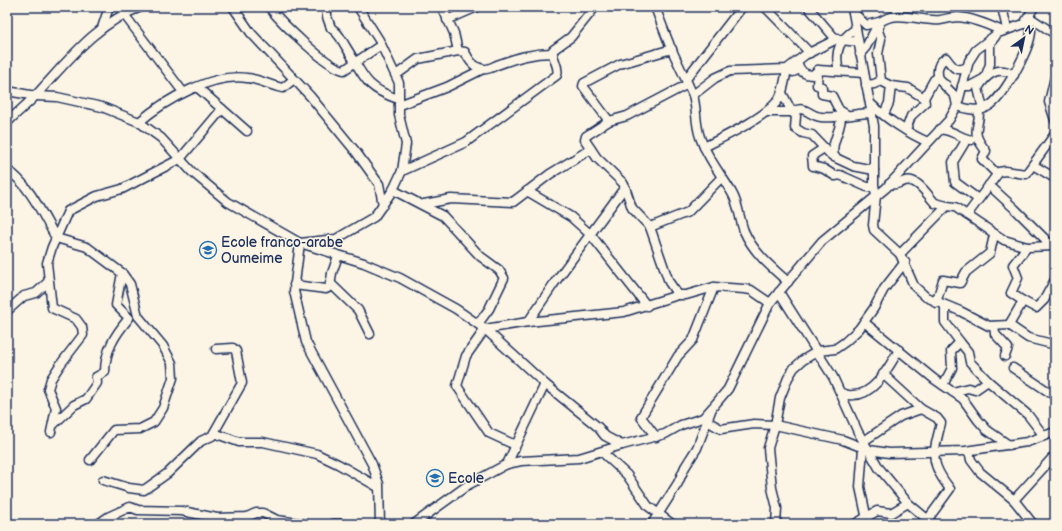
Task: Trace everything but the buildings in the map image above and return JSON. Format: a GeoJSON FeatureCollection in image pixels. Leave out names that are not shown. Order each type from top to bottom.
{"type":"FeatureCollection","features":[{"type":"Feature","properties":{"kind":"street"},"geometry":{"type":"LineString","coordinates":[[102,28],[108,7]]}},
{"type":"Feature","properties":{"kind":"street"},"geometry":{"type":"LineString","coordinates":[[7,123],[36,96],[77,50],[102,28],[123,13],[141,7]]}},
{"type":"Feature","properties":{"kind":"street"},"geometry":{"type":"LineString","coordinates":[[233,7],[251,33],[294,79],[356,152],[375,179],[382,192],[383,205]]}},
{"type":"Feature","properties":{"kind":"street"},"geometry":{"type":"LineString","coordinates":[[269,7],[325,61],[344,70],[355,61],[381,45]]}},
{"type":"Feature","properties":{"kind":"street"},"geometry":{"type":"LineString","coordinates":[[328,7],[327,17],[331,28],[337,31],[355,61],[361,76],[371,87],[398,102],[447,87],[483,69],[487,69],[516,58],[535,53],[552,53]]}},
{"type":"Feature","properties":{"kind":"street"},"geometry":{"type":"LineString","coordinates":[[300,243],[336,239],[374,217],[393,190],[402,171],[406,144],[398,114],[399,83],[381,45],[358,7]]}},
{"type":"Feature","properties":{"kind":"street"},"geometry":{"type":"LineString","coordinates":[[442,7],[454,33],[458,51]]}},
{"type":"Feature","properties":{"kind":"street"},"geometry":{"type":"LineString","coordinates":[[447,20],[477,7]]}},
{"type":"Feature","properties":{"kind":"street"},"geometry":{"type":"LineString","coordinates":[[552,53],[556,47],[571,37],[595,7]]}},
{"type":"Feature","properties":{"kind":"street"},"geometry":{"type":"LineString","coordinates":[[655,7],[693,95],[695,102],[696,124],[704,147],[736,201],[744,230],[750,243],[788,282]]}},
{"type":"Feature","properties":{"kind":"street"},"geometry":{"type":"LineString","coordinates":[[678,295],[669,282],[650,227],[632,208],[623,183],[597,158],[585,140],[586,136],[609,120],[627,116],[687,81],[742,7]]}},
{"type":"Feature","properties":{"kind":"street"},"geometry":{"type":"LineString","coordinates":[[766,7],[810,53]]}},
{"type":"Feature","properties":{"kind":"street"},"geometry":{"type":"LineString","coordinates":[[808,7],[840,39]]}},
{"type":"Feature","properties":{"kind":"street"},"geometry":{"type":"LineString","coordinates":[[980,145],[976,130],[981,109],[978,88],[985,78],[990,64],[990,43],[1002,31],[1002,7]]}},
{"type":"Feature","properties":{"kind":"street"},"geometry":{"type":"LineString","coordinates":[[414,524],[468,485],[507,464],[521,461],[579,458],[622,445],[656,437],[681,425],[703,418],[728,389],[770,303],[822,241],[875,191],[889,184],[948,120],[957,106],[967,67],[976,50],[1002,31],[1019,26],[1028,19],[1034,7]]}},
{"type":"Feature","properties":{"kind":"street"},"geometry":{"type":"LineString","coordinates":[[852,9],[866,25]]}},
{"type":"Feature","properties":{"kind":"street"},"geometry":{"type":"LineString","coordinates":[[852,9],[874,126],[874,230],[900,254],[905,262],[914,286],[922,295],[994,326],[1004,324],[1009,325],[1028,338],[1052,344],[1055,343]]}},
{"type":"Feature","properties":{"kind":"street"},"geometry":{"type":"LineString","coordinates":[[123,13],[183,92]]}},
{"type":"Feature","properties":{"kind":"street"},"geometry":{"type":"LineString","coordinates":[[860,54],[866,47],[876,26],[888,17],[896,16],[940,20],[959,17],[1002,31]]}},
{"type":"Feature","properties":{"kind":"street"},"geometry":{"type":"LineString","coordinates":[[1028,19],[1055,34]]}},
{"type":"Feature","properties":{"kind":"street"},"geometry":{"type":"LineString","coordinates":[[957,106],[981,109],[996,102],[1020,66],[1031,34],[1028,19]]}},
{"type":"Feature","properties":{"kind":"street"},"geometry":{"type":"LineString","coordinates":[[693,95],[715,78],[730,71],[787,70],[799,65],[810,53],[840,39],[857,36],[866,25],[880,22]]}},
{"type":"Feature","properties":{"kind":"street"},"geometry":{"type":"LineString","coordinates":[[880,22],[878,26],[881,39],[878,54],[881,81]]}},
{"type":"Feature","properties":{"kind":"street"},"geometry":{"type":"LineString","coordinates":[[840,39],[857,36]]}},
{"type":"Feature","properties":{"kind":"street"},"geometry":{"type":"LineString","coordinates":[[839,71],[837,54],[840,39]]}},
{"type":"Feature","properties":{"kind":"street"},"geometry":{"type":"LineString","coordinates":[[609,120],[583,86],[586,81],[596,78],[620,64],[672,49]]}},
{"type":"Feature","properties":{"kind":"street"},"geometry":{"type":"LineString","coordinates":[[396,75],[418,59],[458,51],[465,52],[470,62],[483,69]]}},
{"type":"Feature","properties":{"kind":"street"},"geometry":{"type":"LineString","coordinates":[[402,171],[466,142],[557,75],[558,70],[552,53]]}},
{"type":"Feature","properties":{"kind":"street"},"geometry":{"type":"LineString","coordinates":[[990,57],[1002,70]]}},
{"type":"Feature","properties":{"kind":"street"},"geometry":{"type":"LineString","coordinates":[[957,106],[954,96],[940,80],[939,67],[941,62],[946,58],[954,68],[960,70],[967,67]]}},
{"type":"Feature","properties":{"kind":"street"},"geometry":{"type":"LineString","coordinates":[[799,65],[802,72],[809,75],[813,75],[818,70],[864,73]]}},
{"type":"Feature","properties":{"kind":"street"},"geometry":{"type":"LineString","coordinates":[[704,147],[766,112],[778,100],[782,92],[787,70]]}},
{"type":"Feature","properties":{"kind":"street"},"geometry":{"type":"LineString","coordinates":[[818,70],[817,85],[822,87],[822,94],[832,96],[839,110],[844,115]]}},
{"type":"Feature","properties":{"kind":"street"},"geometry":{"type":"LineString","coordinates":[[906,130],[911,116],[918,112],[925,103],[924,98],[934,80],[940,80],[962,89],[985,78],[996,70],[1002,70],[1014,75]]}},
{"type":"Feature","properties":{"kind":"street"},"geometry":{"type":"LineString","coordinates":[[139,122],[154,109],[183,92],[197,87],[226,79],[240,77],[283,88],[294,79]]}},
{"type":"Feature","properties":{"kind":"street"},"geometry":{"type":"LineString","coordinates":[[1055,77],[1049,102],[1055,120]]}},
{"type":"Feature","properties":{"kind":"street"},"geometry":{"type":"LineString","coordinates":[[866,85],[881,81],[891,86],[908,88],[924,98]]}},
{"type":"Feature","properties":{"kind":"street"},"geometry":{"type":"LineString","coordinates":[[884,114],[888,103],[891,86]]}},
{"type":"Feature","properties":{"kind":"street"},"geometry":{"type":"LineString","coordinates":[[197,87],[247,131]]}},
{"type":"Feature","properties":{"kind":"street"},"geometry":{"type":"LineString","coordinates":[[7,91],[36,96],[57,97],[102,107],[139,122],[161,138],[180,159],[228,202],[300,243],[375,267],[409,282],[478,324],[545,384],[598,427],[606,436],[622,445]]}},
{"type":"Feature","properties":{"kind":"street"},"geometry":{"type":"LineString","coordinates":[[782,92],[792,112],[796,116],[795,128],[798,131],[812,135],[834,157],[853,166],[874,170]]}},
{"type":"Feature","properties":{"kind":"street"},"geometry":{"type":"LineString","coordinates":[[871,104],[895,122],[900,128],[928,142]]}},
{"type":"Feature","properties":{"kind":"street"},"geometry":{"type":"LineString","coordinates":[[51,432],[54,424],[56,408],[48,394],[51,379],[82,335],[82,327],[76,319],[52,308],[48,282],[47,264],[56,238],[68,211],[97,196],[122,189],[180,159],[222,109]]}},
{"type":"Feature","properties":{"kind":"street"},"geometry":{"type":"LineString","coordinates":[[766,112],[792,112],[801,109],[820,117],[872,113]]}},
{"type":"Feature","properties":{"kind":"street"},"geometry":{"type":"LineString","coordinates":[[834,157],[833,147],[844,115]]}},
{"type":"Feature","properties":{"kind":"street"},"geometry":{"type":"LineString","coordinates":[[940,129],[953,131],[966,139],[976,141],[986,151],[982,159],[997,174]]}},
{"type":"Feature","properties":{"kind":"street"},"geometry":{"type":"LineString","coordinates":[[966,215],[997,174],[1005,171],[1024,174],[1033,166],[1055,134]]}},
{"type":"Feature","properties":{"kind":"street"},"geometry":{"type":"LineString","coordinates":[[966,139],[953,162],[955,182],[978,199]]}},
{"type":"Feature","properties":{"kind":"street"},"geometry":{"type":"LineString","coordinates":[[824,148],[812,156],[813,166],[824,169],[835,176],[840,175],[875,191]]}},
{"type":"Feature","properties":{"kind":"street"},"geometry":{"type":"LineString","coordinates":[[424,204],[451,199],[508,203],[591,149]]}},
{"type":"Feature","properties":{"kind":"street"},"geometry":{"type":"LineString","coordinates":[[1033,166],[1046,175],[1053,177],[1055,175]]}},
{"type":"Feature","properties":{"kind":"street"},"geometry":{"type":"LineString","coordinates":[[7,170],[14,174],[30,194],[56,238],[87,247],[122,273],[130,284],[138,316],[162,346],[172,363],[173,378],[163,408],[154,422],[140,429],[114,430],[90,460]]}},
{"type":"Feature","properties":{"kind":"street"},"geometry":{"type":"LineString","coordinates":[[650,227],[688,212],[721,178]]}},
{"type":"Feature","properties":{"kind":"street"},"geometry":{"type":"LineString","coordinates":[[889,184],[893,185],[906,180],[912,181],[929,195],[935,203],[955,207],[994,235],[1004,240],[1027,247],[1053,246]]}},
{"type":"Feature","properties":{"kind":"street"},"geometry":{"type":"LineString","coordinates":[[989,185],[1016,209],[1053,246]]}},
{"type":"Feature","properties":{"kind":"street"},"geometry":{"type":"LineString","coordinates":[[528,322],[553,285],[625,188]]}},
{"type":"Feature","properties":{"kind":"street"},"geometry":{"type":"LineString","coordinates":[[393,190],[424,204],[444,216],[480,256],[499,270],[504,278],[489,309],[478,324]]}},
{"type":"Feature","properties":{"kind":"street"},"geometry":{"type":"LineString","coordinates":[[527,191],[571,216],[591,235],[647,306]]}},
{"type":"Feature","properties":{"kind":"street"},"geometry":{"type":"LineString","coordinates":[[900,254],[948,206]]}},
{"type":"Feature","properties":{"kind":"street"},"geometry":{"type":"LineString","coordinates":[[936,302],[943,280],[960,283],[966,272],[990,253],[994,235]]}},
{"type":"Feature","properties":{"kind":"street"},"geometry":{"type":"LineString","coordinates":[[300,243],[294,284],[298,312],[306,342],[372,464],[378,487],[380,524]]}},
{"type":"Feature","properties":{"kind":"street"},"geometry":{"type":"LineString","coordinates":[[1027,247],[1013,265],[1018,278],[1011,293],[1036,308],[1044,300],[1055,280]]}},
{"type":"Feature","properties":{"kind":"street"},"geometry":{"type":"LineString","coordinates":[[294,284],[326,289],[330,287],[332,273],[338,256]]}},
{"type":"Feature","properties":{"kind":"street"},"geometry":{"type":"LineString","coordinates":[[776,524],[777,508],[772,488],[768,448],[776,425],[776,413],[788,378],[794,368],[803,360],[818,351],[835,349],[845,342],[864,322],[884,289],[905,262]]}},
{"type":"Feature","properties":{"kind":"street"},"geometry":{"type":"LineString","coordinates":[[54,424],[74,405],[86,399],[97,383],[96,377],[105,372],[105,360],[113,338],[129,318],[116,305],[122,273]]}},
{"type":"Feature","properties":{"kind":"street"},"geometry":{"type":"LineString","coordinates":[[7,311],[24,296],[36,293],[48,282]]}},
{"type":"Feature","properties":{"kind":"street"},"geometry":{"type":"LineString","coordinates":[[330,284],[358,310],[370,334]]}},
{"type":"Feature","properties":{"kind":"street"},"geometry":{"type":"LineString","coordinates":[[656,437],[641,417],[678,356],[693,340],[714,288]]}},
{"type":"Feature","properties":{"kind":"street"},"geometry":{"type":"LineString","coordinates":[[515,445],[489,433],[458,386],[466,356],[485,329],[528,322],[624,312],[678,295],[686,296],[714,288],[751,290],[770,303]]}},
{"type":"Feature","properties":{"kind":"street"},"geometry":{"type":"LineString","coordinates":[[779,292],[818,351],[841,393],[865,446],[883,474],[908,503],[932,523],[950,489],[937,472],[934,452],[941,423],[937,418],[921,409],[883,374]]}},
{"type":"Feature","properties":{"kind":"street"},"geometry":{"type":"LineString","coordinates":[[1009,325],[1023,301]]}},
{"type":"Feature","properties":{"kind":"street"},"geometry":{"type":"LineString","coordinates":[[945,306],[945,322],[968,352],[970,362],[988,381],[1028,415],[1044,436]]}},
{"type":"Feature","properties":{"kind":"street"},"geometry":{"type":"LineString","coordinates":[[864,322],[943,385],[967,402],[978,420],[987,430],[1009,445]]}},
{"type":"Feature","properties":{"kind":"street"},"geometry":{"type":"LineString","coordinates":[[994,326],[995,334],[1008,348],[1005,356]]}},
{"type":"Feature","properties":{"kind":"street"},"geometry":{"type":"LineString","coordinates":[[943,385],[952,368],[950,351],[960,342]]}},
{"type":"Feature","properties":{"kind":"street"},"geometry":{"type":"LineString","coordinates":[[103,480],[129,488],[144,490],[168,473],[197,444],[212,436],[242,384],[236,351],[233,348],[216,349]]}},
{"type":"Feature","properties":{"kind":"street"},"geometry":{"type":"LineString","coordinates":[[841,393],[854,396],[869,390],[883,374],[899,350]]}},
{"type":"Feature","properties":{"kind":"street"},"geometry":{"type":"LineString","coordinates":[[1013,368],[1055,396]]}},
{"type":"Feature","properties":{"kind":"street"},"geometry":{"type":"LineString","coordinates":[[953,392],[968,388],[976,390],[988,381]]}},
{"type":"Feature","properties":{"kind":"street"},"geometry":{"type":"LineString","coordinates":[[507,464],[545,384]]}},
{"type":"Feature","properties":{"kind":"street"},"geometry":{"type":"LineString","coordinates":[[652,524],[678,483],[696,448],[712,408]]}},
{"type":"Feature","properties":{"kind":"street"},"geometry":{"type":"LineString","coordinates":[[866,520],[866,509],[860,487],[865,446],[901,416],[921,409]]}},
{"type":"Feature","properties":{"kind":"street"},"geometry":{"type":"LineString","coordinates":[[707,422],[721,429],[754,424],[776,425],[890,452],[969,450],[1009,445],[1055,432]]}},
{"type":"Feature","properties":{"kind":"street"},"geometry":{"type":"LineString","coordinates":[[214,433],[239,442],[263,442],[317,454],[378,487]]}},
{"type":"Feature","properties":{"kind":"street"},"geometry":{"type":"LineString","coordinates":[[969,450],[971,460],[980,472],[1014,500],[1033,524]]}},
{"type":"Feature","properties":{"kind":"street"},"geometry":{"type":"LineString","coordinates":[[602,452],[627,475],[648,506],[672,524]]}},
{"type":"Feature","properties":{"kind":"street"},"geometry":{"type":"LineString","coordinates":[[1014,500],[1055,454]]}},
{"type":"Feature","properties":{"kind":"street"},"geometry":{"type":"LineString","coordinates":[[855,524],[866,520],[877,511],[891,513],[908,503]]}},
{"type":"Feature","properties":{"kind":"street"},"geometry":{"type":"LineString","coordinates":[[98,524],[108,517],[130,507],[138,510],[182,511],[217,518],[247,518],[256,513],[263,513],[280,521],[287,520],[305,524]]}},
{"type":"Feature","properties":{"kind":"street"},"geometry":{"type":"LineString","coordinates":[[333,524],[344,524]]}},
{"type":"Feature","properties":{"kind":"place","name":"Ecole franco-arabe Oumeime"},"geometry":{"type":"Point","coordinates":[208,250]}},
{"type":"Feature","properties":{"kind":"place","name":"Ecole"},"geometry":{"type":"Point","coordinates":[435,478]}}]}
